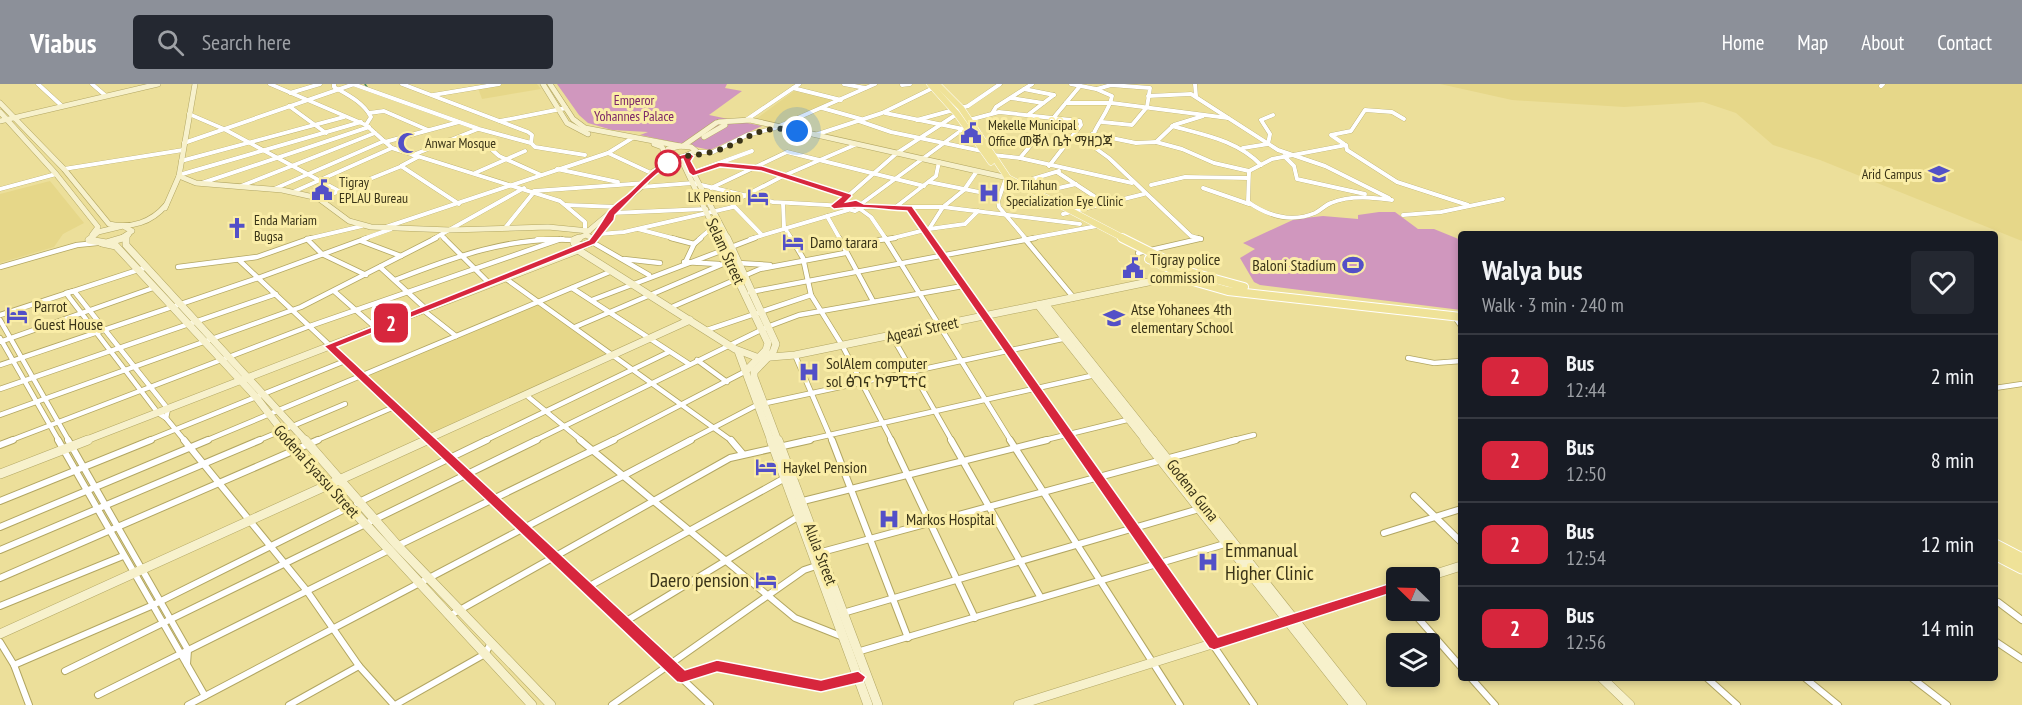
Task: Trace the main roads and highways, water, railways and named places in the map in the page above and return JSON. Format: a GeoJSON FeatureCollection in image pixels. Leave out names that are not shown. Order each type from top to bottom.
{"type":"FeatureCollection","features":[{"type":"Feature","properties":{"kind":"main road"},"geometry":{"type":"LineString","coordinates":[[933,85],[969,120],[969,128],[993,155],[1008,181],[1066,213],[1080,224],[1093,226]]}},
{"type":"Feature","properties":{"kind":"main road"},"geometry":{"type":"LineString","coordinates":[[957,110],[982,151],[1008,181],[1187,275],[1228,291],[1458,316]]}},
{"type":"Feature","properties":{"kind":"main road"},"geometry":{"type":"LineString","coordinates":[[1141,251],[1169,273],[1187,275]]}},
{"type":"Feature","properties":{"kind":"main road"},"geometry":{"type":"LineString","coordinates":[[1998,547],[2022,559]]}},
{"type":"Feature","properties":{"kind":"main road"},"geometry":{"type":"LineString","coordinates":[[1998,556],[2022,568]]}},
{"type":"Feature","properties":{"kind":"place","name":"Mekelle Municipal Office መቐለ ቤት ማዘጋጃ"},"geometry":{"type":"Point","coordinates":[971,133]}},
{"type":"Feature","properties":{"kind":"place","name":"Anwar Mosque"},"geometry":{"type":"Point","coordinates":[408,143]}},
{"type":"Feature","properties":{"kind":"place","name":"Arid Campus"},"geometry":{"type":"Point","coordinates":[1939,174]}},
{"type":"Feature","properties":{"kind":"place","name":"Tigray EPLAU Bureau"},"geometry":{"type":"Point","coordinates":[322,190]}},
{"type":"Feature","properties":{"kind":"place","name":"Dr. Tilahun Specialization Eye Clinic"},"geometry":{"type":"Point","coordinates":[989,193]}},
{"type":"Feature","properties":{"kind":"place","name":"LK Pension"},"geometry":{"type":"Point","coordinates":[758,197]}},
{"type":"Feature","properties":{"kind":"place","name":"Enda Mariam Bugsa"},"geometry":{"type":"Point","coordinates":[237,228]}},
{"type":"Feature","properties":{"kind":"place","name":"Damo tarara"},"geometry":{"type":"Point","coordinates":[793,242]}},
{"type":"Feature","properties":{"kind":"place","name":"Baloni Stadium"},"geometry":{"type":"Point","coordinates":[1353,265]}},
{"type":"Feature","properties":{"kind":"place","name":"Tigray police commission"},"geometry":{"type":"Point","coordinates":[1133,268]}},
{"type":"Feature","properties":{"kind":"place","name":"Parrot Guest House"},"geometry":{"type":"Point","coordinates":[17,315]}},
{"type":"Feature","properties":{"kind":"place","name":"Atse Yohanees 4th elementary School"},"geometry":{"type":"Point","coordinates":[1114,318]}},
{"type":"Feature","properties":{"kind":"place","name":"SolAlem computer sol ፅገና ኮምፒተር"},"geometry":{"type":"Point","coordinates":[809,372]}},
{"type":"Feature","properties":{"kind":"place","name":"Haykel Pension"},"geometry":{"type":"Point","coordinates":[766,467]}},
{"type":"Feature","properties":{"kind":"place","name":"Markos Hospital"},"geometry":{"type":"Point","coordinates":[889,519]}},
{"type":"Feature","properties":{"kind":"place","name":"Emmanual Higher Clinic"},"geometry":{"type":"Point","coordinates":[1208,562]}},
{"type":"Feature","properties":{"kind":"place","name":"Daero pension"},"geometry":{"type":"Point","coordinates":[766,580]}},
{"type":"Feature","properties":{"kind":"park label","name":"Emperor Yohannes Palace"},"geometry":{"type":"Point","coordinates":[634,108]}}]}
